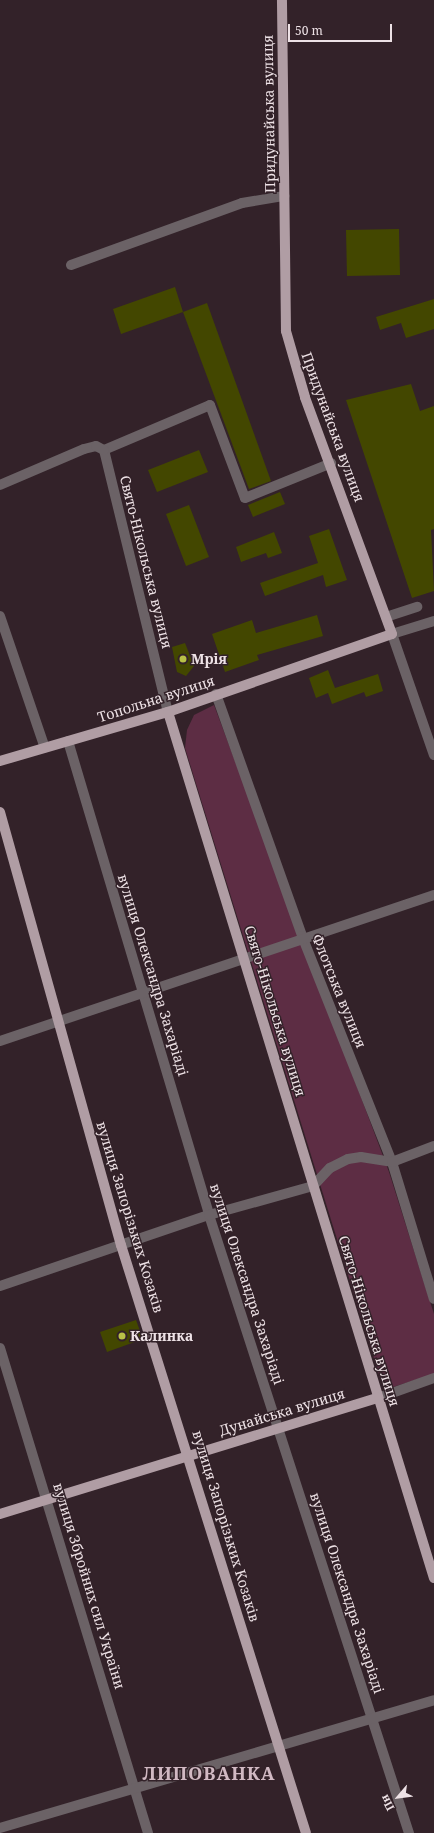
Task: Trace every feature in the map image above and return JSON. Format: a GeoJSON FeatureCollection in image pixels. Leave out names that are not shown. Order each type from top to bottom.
{"type":"FeatureCollection","features":[{"type":"Feature","properties":{"kind":"main road","name":"Придунайська вулиця"},"geometry":{"type":"LineString","coordinates":[[282,0],[286,331],[297,376],[331,463],[392,634]]}},
{"type":"Feature","properties":{"kind":"main road","name":"Топольна вулиця"},"geometry":{"type":"LineString","coordinates":[[0,761],[168,712],[216,694],[392,634]]}},
{"type":"Feature","properties":{"kind":"main road","name":"Свято-Нікольська вулиця"},"geometry":{"type":"LineString","coordinates":[[168,712],[434,1578]]}},
{"type":"Feature","properties":{"kind":"main road","name":"вулиця Запорізьких Козаків"},"geometry":{"type":"LineString","coordinates":[[0,812],[121,1245],[190,1454],[277,1744],[306,1833]]}},
{"type":"Feature","properties":{"kind":"main road","name":"Дунайська вулиця"},"geometry":{"type":"LineString","coordinates":[[0,1514],[190,1454],[378,1398]]}},
{"type":"Feature","properties":{"kind":"street"},"geometry":{"type":"LineString","coordinates":[[71,265],[242,203],[284,196]]}},
{"type":"Feature","properties":{"kind":"street"},"geometry":{"type":"LineString","coordinates":[[0,485],[84,449],[96,446],[104,450],[210,405],[245,498],[331,463]]}},
{"type":"Feature","properties":{"kind":"street","name":"Свято-Нікольська вулиця"},"geometry":{"type":"LineString","coordinates":[[104,450],[168,712]]}},
{"type":"Feature","properties":{"kind":"street"},"geometry":{"type":"LineString","coordinates":[[386,616],[417,607]]}},
{"type":"Feature","properties":{"kind":"street"},"geometry":{"type":"LineString","coordinates":[[0,616],[46,748]]}},
{"type":"Feature","properties":{"kind":"street","name":"Топольна вулиця"},"geometry":{"type":"LineString","coordinates":[[392,634],[434,621]]}},
{"type":"Feature","properties":{"kind":"street","name":"Придунайська вулиця"},"geometry":{"type":"LineString","coordinates":[[392,634],[434,755]]}},
{"type":"Feature","properties":{"kind":"street","name":"Флотська вулиця"},"geometry":{"type":"LineString","coordinates":[[216,694],[302,936],[392,1162],[434,1299]]}},
{"type":"Feature","properties":{"kind":"street","name":"вулиця Олександра Захаріаді"},"geometry":{"type":"LineString","coordinates":[[68,741],[144,992],[209,1215],[409,1833]]}},
{"type":"Feature","properties":{"kind":"street"},"geometry":{"type":"LineString","coordinates":[[0,1041],[59,1022],[302,936],[434,895]]}},
{"type":"Feature","properties":{"kind":"street"},"geometry":{"type":"LineString","coordinates":[[0,1286],[209,1215],[313,1186],[330,1168],[348,1160],[361,1157],[392,1162],[434,1146]]}},
{"type":"Feature","properties":{"kind":"street","name":"вулиця Збройних сил України"},"geometry":{"type":"LineString","coordinates":[[0,1348],[48,1498],[148,1833]]}},
{"type":"Feature","properties":{"kind":"street","name":"Дунайська вулиця"},"geometry":{"type":"LineString","coordinates":[[378,1398],[434,1378]]}},
{"type":"Feature","properties":{"kind":"street"},"geometry":{"type":"LineString","coordinates":[[0,1828],[277,1744],[372,1716],[434,1700]]}},
{"type":"Feature","properties":{"kind":"shaded area"},"geometry":{"type":"Polygon","coordinates":[[[214,705],[389,1172],[434,1314],[434,1374],[393,1387],[380,1378],[185,748],[187,730],[194,715],[214,705]]]}},
{"type":"Feature","properties":{"kind":"building"},"geometry":{"type":"Polygon","coordinates":[[[399,229],[400,275],[347,276],[346,230],[399,229]]]}},
{"type":"Feature","properties":{"kind":"building"},"geometry":{"type":"Polygon","coordinates":[[[175,287],[183,312],[121,334],[113,309],[175,287]]]}},
{"type":"Feature","properties":{"kind":"building"},"geometry":{"type":"Polygon","coordinates":[[[434,299],[434,329],[406,338],[401,323],[380,330],[376,317],[434,299]]]}},
{"type":"Feature","properties":{"kind":"building"},"geometry":{"type":"Polygon","coordinates":[[[207,303],[271,481],[249,489],[183,312],[207,303]]]}},
{"type":"Feature","properties":{"kind":"building"},"geometry":{"type":"Polygon","coordinates":[[[411,384],[420,411],[434,406],[434,529],[431,530],[434,591],[412,598],[346,400],[411,384]]]}},
{"type":"Feature","properties":{"kind":"building"},"geometry":{"type":"Polygon","coordinates":[[[199,450],[208,472],[157,492],[148,470],[199,450]]]}},
{"type":"Feature","properties":{"kind":"building"},"geometry":{"type":"Polygon","coordinates":[[[280,492],[285,504],[253,517],[248,505],[280,492]]]}},
{"type":"Feature","properties":{"kind":"building"},"geometry":{"type":"Polygon","coordinates":[[[189,505],[209,557],[186,566],[166,514],[189,505]]]}},
{"type":"Feature","properties":{"kind":"building"},"geometry":{"type":"Polygon","coordinates":[[[329,529],[347,580],[326,587],[323,575],[265,596],[260,583],[318,563],[309,536],[329,529]]]}},
{"type":"Feature","properties":{"kind":"building"},"geometry":{"type":"Polygon","coordinates":[[[274,532],[282,553],[268,558],[266,553],[241,562],[236,547],[274,532]]]}},
{"type":"Feature","properties":{"kind":"building"},"geometry":{"type":"Polygon","coordinates":[[[317,615],[323,636],[257,655],[259,660],[225,672],[212,634],[252,620],[256,633],[317,615]]]}},
{"type":"Feature","properties":{"kind":"building","name":"Мрія"},"geometry":{"type":"Polygon","coordinates":[[[185,643],[194,666],[186,676],[177,672],[172,647],[185,643]]]}},
{"type":"Feature","properties":{"kind":"building"},"geometry":{"type":"Polygon","coordinates":[[[328,670],[335,688],[378,674],[383,691],[366,697],[364,692],[332,704],[328,693],[316,698],[309,678],[328,670]]]}},
{"type":"Feature","properties":{"kind":"building","name":"Калинка"},"geometry":{"type":"Polygon","coordinates":[[[136,1320],[143,1339],[107,1352],[100,1332],[136,1320]]]}},
{"type":"Feature","properties":{"kind":"place","name":"Мрія"},"geometry":{"type":"Point","coordinates":[183,659]}},
{"type":"Feature","properties":{"kind":"place","name":"Калинка"},"geometry":{"type":"Point","coordinates":[122,1336]}},
{"type":"Feature","properties":{"kind":"district","name":"ЛИПОВАНКА"},"geometry":{"type":"Point","coordinates":[209,1773]}}]}
